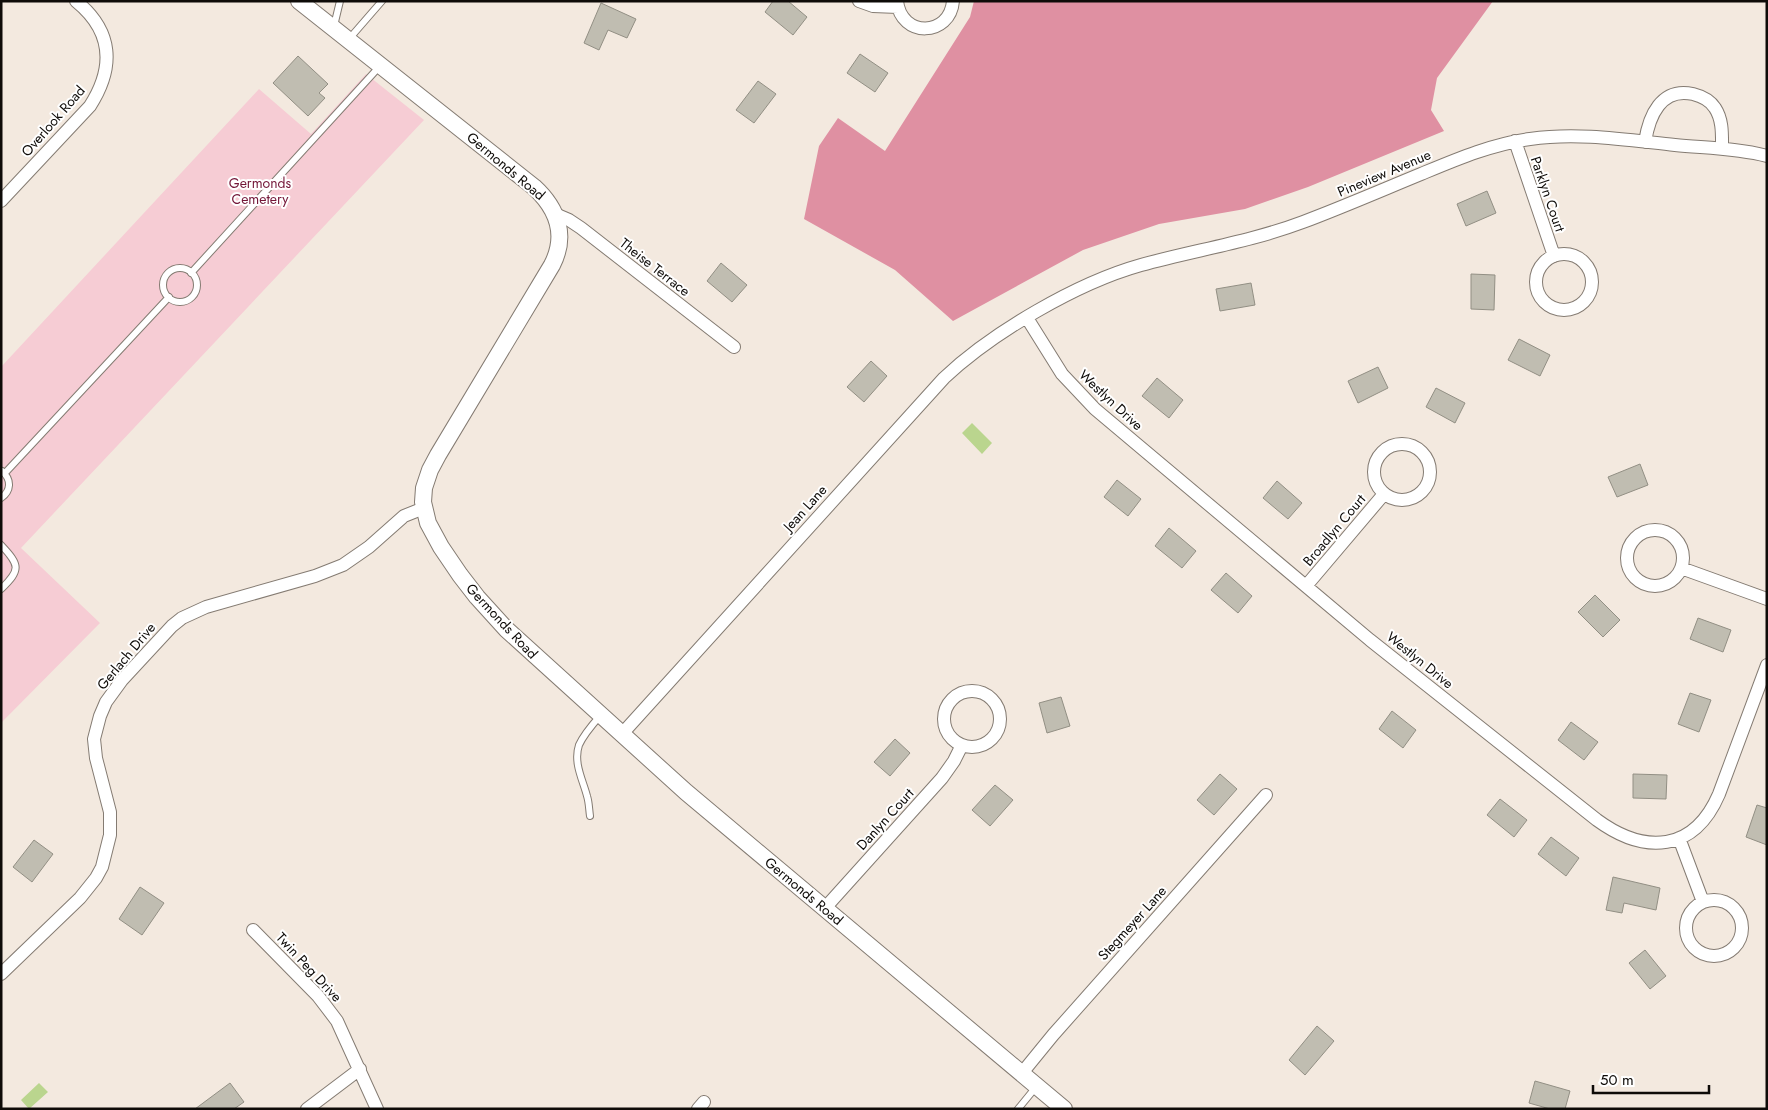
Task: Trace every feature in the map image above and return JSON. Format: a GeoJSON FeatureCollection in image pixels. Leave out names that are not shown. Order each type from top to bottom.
{"type":"FeatureCollection","features":[{"type":"Feature","properties":{"kind":"street","name":"Overlook Road"},"geometry":{"type":"LineString","coordinates":[[1,201],[90,106],[98,94],[103,81],[107,62],[104,38],[91,15],[76,1]]}},
{"type":"Feature","properties":{"kind":"street","name":"Germonds Road"},"geometry":{"type":"LineString","coordinates":[[299,1],[534,188],[547,200],[555,214],[560,235],[559,249],[555,260],[433,462],[424,488],[424,508],[428,523],[441,547],[477,597],[511,634],[621,735],[686,792],[1064,1109]]}},
{"type":"Feature","properties":{"kind":"street"},"geometry":{"type":"LineString","coordinates":[[859,1],[874,6],[897,4],[901,15],[910,24],[919,28],[931,28],[946,20],[951,12],[953,1]]}},
{"type":"Feature","properties":{"kind":"street"},"geometry":{"type":"LineString","coordinates":[[1645,142],[1649,120],[1658,106],[1673,95],[1688,93],[1704,97],[1716,108],[1721,123],[1722,149]]}},
{"type":"Feature","properties":{"kind":"street","name":"Pineview Avenue"},"geometry":{"type":"LineString","coordinates":[[1027,318],[1061,298],[1124,270],[1282,230],[1464,156],[1515,141],[1572,136],[1722,149],[1767,156]]}},
{"type":"Feature","properties":{"kind":"street","name":"Parklyn Court"},"geometry":{"type":"LineString","coordinates":[[1515,141],[1554,256]]}},
{"type":"Feature","properties":{"kind":"street","name":"Theise Terrace"},"geometry":{"type":"LineString","coordinates":[[555,214],[581,228],[734,347]]}},
{"type":"Feature","properties":{"kind":"street"},"geometry":{"type":"LineString","coordinates":[[1564,254],[1577,257],[1586,264],[1590,271],[1592,285],[1590,293],[1585,301],[1574,308],[1566,310],[1553,308],[1545,303],[1538,292],[1536,280],[1538,271],[1543,264],[1554,256],[1564,254]]}},
{"type":"Feature","properties":{"kind":"street","name":"Westlyn Drive"},"geometry":{"type":"LineString","coordinates":[[1027,318],[1062,374],[1086,401],[1406,669],[1605,826],[1623,836],[1642,843],[1661,843],[1678,838],[1695,829],[1703,822],[1715,804],[1767,665]]}},
{"type":"Feature","properties":{"kind":"street","name":"Jean Lane"},"geometry":{"type":"LineString","coordinates":[[621,735],[944,378],[971,354],[1027,318]]}},
{"type":"Feature","properties":{"kind":"street","name":"Broadlyn Court"},"geometry":{"type":"LineString","coordinates":[[1398,444],[1407,444],[1424,454],[1430,465],[1430,474],[1426,487],[1408,500],[1396,499],[1384,494],[1375,478],[1375,465],[1381,454],[1388,448],[1398,444]]}},
{"type":"Feature","properties":{"kind":"street","name":"Broadlyn Court"},"geometry":{"type":"LineString","coordinates":[[1306,586],[1384,494]]}},
{"type":"Feature","properties":{"kind":"street","name":"Gerlach Drive"},"geometry":{"type":"LineString","coordinates":[[1,974],[80,898],[102,867],[108,846],[110,812],[96,758],[94,740],[103,709],[122,680],[172,626],[182,618],[206,607],[315,576],[343,565],[369,547],[404,516],[424,508]]}},
{"type":"Feature","properties":{"kind":"street"},"geometry":{"type":"LineString","coordinates":[[1645,531],[1664,531],[1674,538],[1681,547],[1683,555],[1681,568],[1676,577],[1669,582],[1657,586],[1644,584],[1636,579],[1628,568],[1627,556],[1629,547],[1637,536],[1645,531]]}},
{"type":"Feature","properties":{"kind":"street"},"geometry":{"type":"LineString","coordinates":[[1681,568],[1767,599]]}},
{"type":"Feature","properties":{"kind":"street"},"geometry":{"type":"LineString","coordinates":[[981,692],[992,699],[998,708],[1000,722],[998,730],[993,738],[982,745],[974,747],[962,745],[950,737],[946,729],[944,717],[946,708],[954,697],[962,693],[981,692]]}},
{"type":"Feature","properties":{"kind":"street","name":"Danlyn Court"},"geometry":{"type":"LineString","coordinates":[[825,908],[942,778],[962,745]]}},
{"type":"Feature","properties":{"kind":"street","name":"Stegmeyer Lane"},"geometry":{"type":"LineString","coordinates":[[1022,1073],[1053,1034],[1266,795]]}},
{"type":"Feature","properties":{"kind":"street"},"geometry":{"type":"LineString","coordinates":[[1678,838],[1703,902]]}},
{"type":"Feature","properties":{"kind":"street"},"geometry":{"type":"LineString","coordinates":[[1723,901],[1734,907],[1740,917],[1742,930],[1740,939],[1735,947],[1725,954],[1712,956],[1703,954],[1695,949],[1688,938],[1686,925],[1688,917],[1693,909],[1703,902],[1723,901]]}},
{"type":"Feature","properties":{"kind":"street","name":"Twin Peg Drive"},"geometry":{"type":"LineString","coordinates":[[254,930],[328,1008],[345,1035],[377,1109]]}},
{"type":"Feature","properties":{"kind":"street"},"geometry":{"type":"LineString","coordinates":[[307,1109],[360,1069]]}},
{"type":"Feature","properties":{"kind":"lane"},"geometry":{"type":"LineString","coordinates":[[334,28],[340,1]]}},
{"type":"Feature","properties":{"kind":"lane"},"geometry":{"type":"LineString","coordinates":[[349,39],[382,1]]}},
{"type":"Feature","properties":{"kind":"lane"},"geometry":{"type":"LineString","coordinates":[[191,273],[381,65]]}},
{"type":"Feature","properties":{"kind":"lane"},"geometry":{"type":"LineString","coordinates":[[179,268],[191,273],[196,283],[196,291],[193,296],[188,300],[179,302],[168,297],[163,283],[169,273],[179,268]]}},
{"type":"Feature","properties":{"kind":"lane"},"geometry":{"type":"LineString","coordinates":[[2,498],[8,491],[9,486],[9,480],[3,472],[168,297]]}},
{"type":"Feature","properties":{"kind":"lane"},"geometry":{"type":"LineString","coordinates":[[1,546],[12,558],[16,568],[13,577],[1,589]]}},
{"type":"Feature","properties":{"kind":"lane"},"geometry":{"type":"LineString","coordinates":[[590,816],[588,797],[581,779],[577,760],[579,746],[588,730],[600,716]]}},
{"type":"Feature","properties":{"kind":"lane"},"geometry":{"type":"LineString","coordinates":[[1018,1109],[1037,1086]]}},
{"type":"Feature","properties":{"kind":"green space","name":"Germonds Cemetery"},"geometry":{"type":"Polygon","coordinates":[[[366,74],[424,120],[21,548],[100,623],[1,723],[1,367],[259,89],[311,134],[366,74]]]}},
{"type":"Feature","properties":{"kind":"shaded area"},"geometry":{"type":"Polygon","coordinates":[[[974,1],[1493,1],[1437,78],[1431,110],[1444,131],[1308,187],[1245,209],[1159,224],[1083,250],[953,321],[895,270],[804,219],[819,146],[838,118],[885,151],[970,17],[974,1]]]}},
{"type":"Feature","properties":{"kind":"shaded area"},"geometry":{"type":"Polygon","coordinates":[[[972,423],[992,443],[982,454],[962,433],[972,423]]]}},
{"type":"Feature","properties":{"kind":"shaded area"},"geometry":{"type":"Polygon","coordinates":[[[39,1083],[48,1092],[29,1109],[21,1100],[39,1083]]]}},
{"type":"Feature","properties":{"kind":"building"},"geometry":{"type":"Polygon","coordinates":[[[773,1],[788,1],[807,17],[793,35],[765,12],[773,1]]]}},
{"type":"Feature","properties":{"kind":"building"},"geometry":{"type":"Polygon","coordinates":[[[601,3],[636,19],[627,38],[608,30],[599,50],[584,43],[601,3]]]}},
{"type":"Feature","properties":{"kind":"building"},"geometry":{"type":"Polygon","coordinates":[[[860,54],[888,73],[875,92],[847,73],[860,54]]]}},
{"type":"Feature","properties":{"kind":"building"},"geometry":{"type":"Polygon","coordinates":[[[298,56],[328,84],[319,93],[325,98],[308,116],[273,83],[298,56]]]}},
{"type":"Feature","properties":{"kind":"building"},"geometry":{"type":"Polygon","coordinates":[[[758,81],[776,94],[754,123],[736,110],[758,81]]]}},
{"type":"Feature","properties":{"kind":"building"},"geometry":{"type":"Polygon","coordinates":[[[1487,191],[1496,213],[1466,226],[1457,204],[1487,191]]]}},
{"type":"Feature","properties":{"kind":"building"},"geometry":{"type":"Polygon","coordinates":[[[721,263],[747,285],[732,302],[707,281],[721,263]]]}},
{"type":"Feature","properties":{"kind":"building"},"geometry":{"type":"Polygon","coordinates":[[[1471,274],[1495,275],[1494,310],[1471,309],[1471,274]]]}},
{"type":"Feature","properties":{"kind":"building"},"geometry":{"type":"Polygon","coordinates":[[[1251,283],[1255,305],[1220,311],[1216,289],[1251,283]]]}},
{"type":"Feature","properties":{"kind":"building"},"geometry":{"type":"Polygon","coordinates":[[[1519,339],[1550,355],[1540,376],[1508,360],[1519,339]]]}},
{"type":"Feature","properties":{"kind":"building"},"geometry":{"type":"Polygon","coordinates":[[[871,361],[887,376],[864,402],[847,387],[871,361]]]}},
{"type":"Feature","properties":{"kind":"building"},"geometry":{"type":"Polygon","coordinates":[[[1378,367],[1388,388],[1358,403],[1348,381],[1378,367]]]}},
{"type":"Feature","properties":{"kind":"building"},"geometry":{"type":"Polygon","coordinates":[[[1157,378],[1183,400],[1169,418],[1142,396],[1157,378]]]}},
{"type":"Feature","properties":{"kind":"building"},"geometry":{"type":"Polygon","coordinates":[[[1436,388],[1465,403],[1455,423],[1426,407],[1436,388]]]}},
{"type":"Feature","properties":{"kind":"building"},"geometry":{"type":"Polygon","coordinates":[[[1640,464],[1648,485],[1617,497],[1608,477],[1640,464]]]}},
{"type":"Feature","properties":{"kind":"building"},"geometry":{"type":"Polygon","coordinates":[[[1117,480],[1141,499],[1128,516],[1104,497],[1117,480]]]}},
{"type":"Feature","properties":{"kind":"building"},"geometry":{"type":"Polygon","coordinates":[[[1277,481],[1302,503],[1288,519],[1263,498],[1277,481]]]}},
{"type":"Feature","properties":{"kind":"building"},"geometry":{"type":"Polygon","coordinates":[[[1169,528],[1196,551],[1182,568],[1155,546],[1169,528]]]}},
{"type":"Feature","properties":{"kind":"building"},"geometry":{"type":"Polygon","coordinates":[[[1226,573],[1252,596],[1238,613],[1211,590],[1226,573]]]}},
{"type":"Feature","properties":{"kind":"building"},"geometry":{"type":"Polygon","coordinates":[[[1595,595],[1620,620],[1603,637],[1578,612],[1595,595]]]}},
{"type":"Feature","properties":{"kind":"building"},"geometry":{"type":"Polygon","coordinates":[[[1698,618],[1731,630],[1723,652],[1690,639],[1698,618]]]}},
{"type":"Feature","properties":{"kind":"building"},"geometry":{"type":"Polygon","coordinates":[[[1690,693],[1711,700],[1699,732],[1678,724],[1690,693]]]}},
{"type":"Feature","properties":{"kind":"building"},"geometry":{"type":"Polygon","coordinates":[[[1061,697],[1070,726],[1047,733],[1039,703],[1061,697]]]}},
{"type":"Feature","properties":{"kind":"building"},"geometry":{"type":"Polygon","coordinates":[[[1392,711],[1416,730],[1403,748],[1379,729],[1392,711]]]}},
{"type":"Feature","properties":{"kind":"building"},"geometry":{"type":"Polygon","coordinates":[[[1571,722],[1598,742],[1584,760],[1558,740],[1571,722]]]}},
{"type":"Feature","properties":{"kind":"building"},"geometry":{"type":"Polygon","coordinates":[[[895,739],[910,753],[890,776],[874,762],[895,739]]]}},
{"type":"Feature","properties":{"kind":"building"},"geometry":{"type":"Polygon","coordinates":[[[1220,774],[1237,789],[1214,815],[1197,800],[1220,774]]]}},
{"type":"Feature","properties":{"kind":"building"},"geometry":{"type":"Polygon","coordinates":[[[1633,774],[1667,775],[1666,799],[1633,798],[1633,774]]]}},
{"type":"Feature","properties":{"kind":"building"},"geometry":{"type":"Polygon","coordinates":[[[995,785],[1013,800],[990,826],[972,810],[995,785]]]}},
{"type":"Feature","properties":{"kind":"building"},"geometry":{"type":"Polygon","coordinates":[[[1500,799],[1527,820],[1514,837],[1487,815],[1500,799]]]}},
{"type":"Feature","properties":{"kind":"building"},"geometry":{"type":"Polygon","coordinates":[[[1757,805],[1767,808],[1767,845],[1746,837],[1757,805]]]}},
{"type":"Feature","properties":{"kind":"building"},"geometry":{"type":"Polygon","coordinates":[[[1551,837],[1579,858],[1566,876],[1538,854],[1551,837]]]}},
{"type":"Feature","properties":{"kind":"building"},"geometry":{"type":"Polygon","coordinates":[[[34,840],[53,854],[32,882],[13,867],[34,840]]]}},
{"type":"Feature","properties":{"kind":"building"},"geometry":{"type":"Polygon","coordinates":[[[1613,877],[1660,888],[1656,910],[1624,903],[1622,913],[1606,910],[1613,877]]]}},
{"type":"Feature","properties":{"kind":"building"},"geometry":{"type":"Polygon","coordinates":[[[140,887],[164,903],[142,935],[119,919],[140,887]]]}},
{"type":"Feature","properties":{"kind":"building"},"geometry":{"type":"Polygon","coordinates":[[[1645,950],[1666,976],[1650,989],[1629,963],[1645,950]]]}},
{"type":"Feature","properties":{"kind":"building"},"geometry":{"type":"Polygon","coordinates":[[[1317,1026],[1334,1041],[1305,1075],[1289,1060],[1317,1026]]]}},
{"type":"Feature","properties":{"kind":"building"},"geometry":{"type":"Polygon","coordinates":[[[1535,1081],[1570,1091],[1565,1109],[1550,1109],[1529,1103],[1535,1081]]]}},
{"type":"Feature","properties":{"kind":"building"},"geometry":{"type":"Polygon","coordinates":[[[230,1083],[244,1102],[234,1109],[195,1109],[230,1083]]]}}]}
